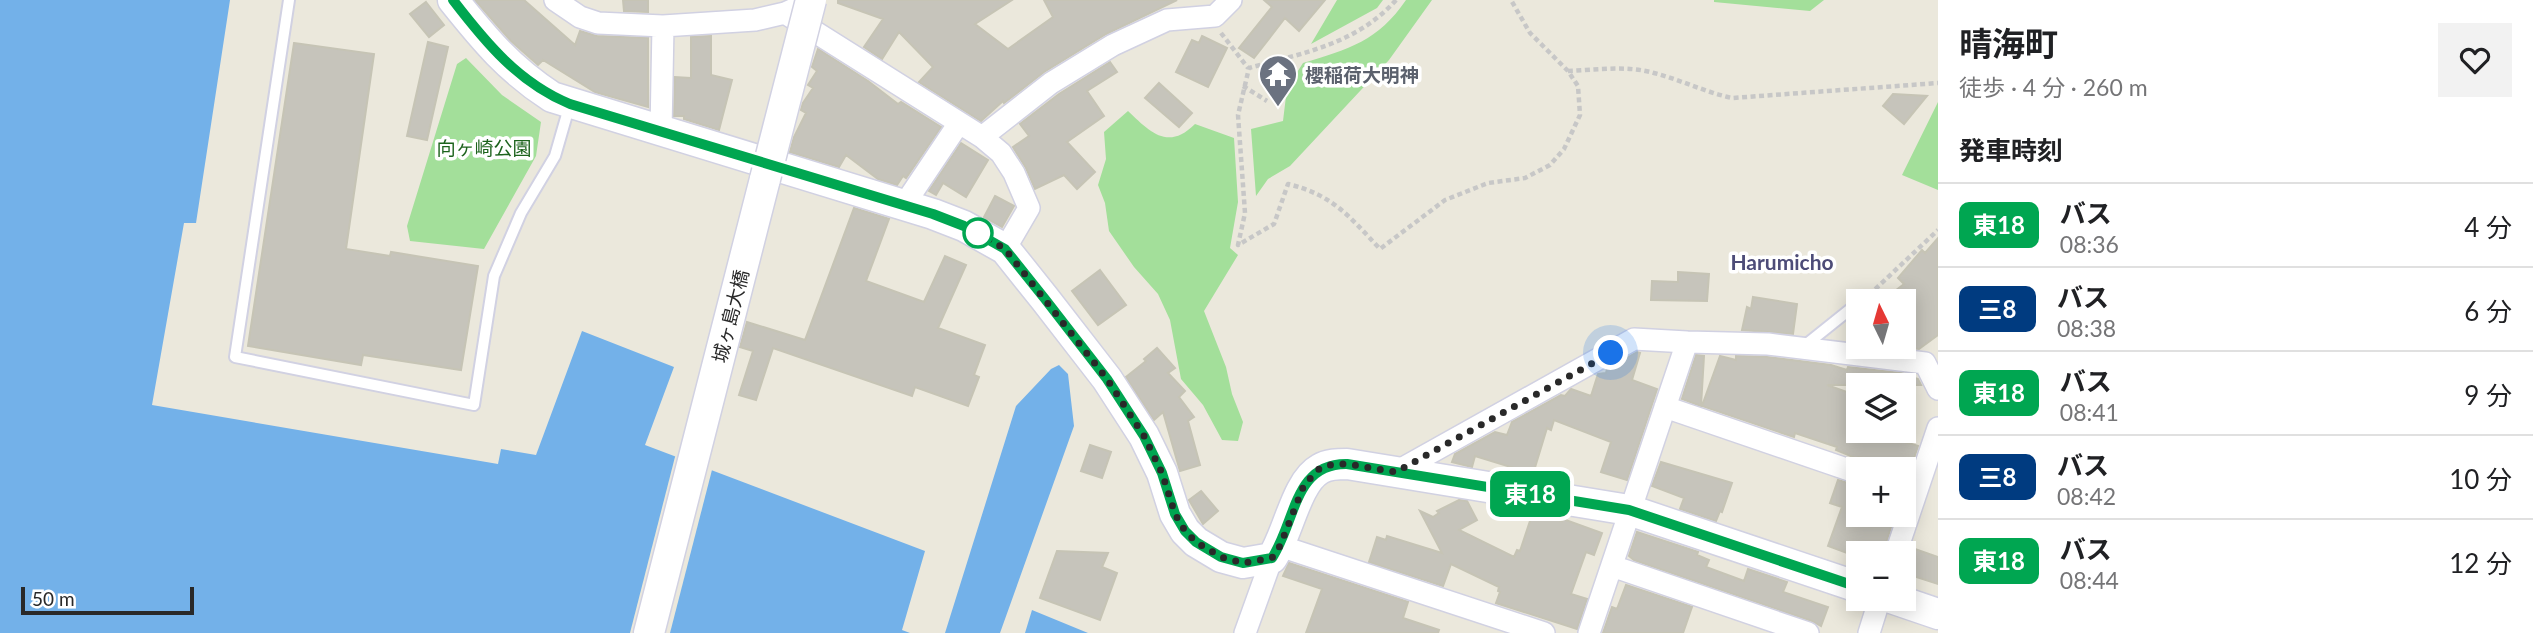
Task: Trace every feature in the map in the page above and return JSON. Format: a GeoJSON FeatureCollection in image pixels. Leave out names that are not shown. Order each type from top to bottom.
{"type":"FeatureCollection","features":[{"type":"Feature","properties":{"kind":"street"},"geometry":{"type":"LineString","coordinates":[[453,0],[500,57],[524,79],[552,97],[904,205],[964,226],[1005,249],[1107,379],[1144,436],[1162,473],[1175,514],[1185,531],[1196,542],[1221,557],[1243,563],[1276,552],[1544,633]]}},
{"type":"Feature","properties":{"kind":"street"},"geometry":{"type":"LineString","coordinates":[[555,0],[580,17],[598,23],[663,26],[755,20],[803,4],[1001,153],[1014,173],[1029,208],[1005,249]]}},
{"type":"Feature","properties":{"kind":"street"},"geometry":{"type":"LineString","coordinates":[[982,137],[1051,83],[1112,45],[1192,8],[1215,16],[1231,0]]}},
{"type":"Feature","properties":{"kind":"street","name":"城ヶ島大橋"},"geometry":{"type":"LineString","coordinates":[[649,633],[803,4]]}},
{"type":"Feature","properties":{"kind":"street"},"geometry":{"type":"LineString","coordinates":[[661,131],[663,26]]}},
{"type":"Feature","properties":{"kind":"street"},"geometry":{"type":"LineString","coordinates":[[904,205],[959,123]]}},
{"type":"Feature","properties":{"kind":"street"},"geometry":{"type":"LineString","coordinates":[[1396,472],[1634,340],[1768,344],[1925,363],[1938,389]]}},
{"type":"Feature","properties":{"kind":"street"},"geometry":{"type":"LineString","coordinates":[[1589,633],[1688,342]]}},
{"type":"Feature","properties":{"kind":"street"},"geometry":{"type":"LineString","coordinates":[[1665,407],[1846,469]]}},
{"type":"Feature","properties":{"kind":"street"},"geometry":{"type":"LineString","coordinates":[[1916,478],[1938,428]]}},
{"type":"Feature","properties":{"kind":"street"},"geometry":{"type":"LineString","coordinates":[[1245,633],[1304,485],[1320,468],[1334,464],[1629,510],[1846,583]]}},
{"type":"Feature","properties":{"kind":"street"},"geometry":{"type":"LineString","coordinates":[[1612,566],[1808,633]]}},
{"type":"Feature","properties":{"kind":"street"},"geometry":{"type":"LineString","coordinates":[[1916,607],[1938,614]]}},
{"type":"Feature","properties":{"kind":"street"},"geometry":{"type":"LineString","coordinates":[[1869,633],[1876,611]]}},
{"type":"Feature","properties":{"kind":"lane"},"geometry":{"type":"LineString","coordinates":[[289,0],[235,357],[474,405],[494,276],[521,213],[555,156],[570,104]]}},
{"type":"Feature","properties":{"kind":"lane"},"geometry":{"type":"LineString","coordinates":[[1801,348],[1846,313]]}},
{"type":"Feature","properties":{"kind":"path"},"geometry":{"type":"LineString","coordinates":[[1249,68],[1334,44],[1380,18],[1396,0]]}},
{"type":"Feature","properties":{"kind":"path"},"geometry":{"type":"LineString","coordinates":[[1249,68],[1238,115],[1245,213],[1238,245],[1274,224],[1288,184],[1313,190],[1342,208],[1380,249],[1445,200],[1488,183],[1525,178],[1550,165],[1564,149],[1580,115],[1578,86],[1568,71],[1530,33],[1511,0]]}},
{"type":"Feature","properties":{"kind":"path"},"geometry":{"type":"LineString","coordinates":[[1215,16],[1222,35],[1249,68]]}},
{"type":"Feature","properties":{"kind":"path"},"geometry":{"type":"LineString","coordinates":[[1568,71],[1613,69],[1652,72],[1732,98],[1938,83]]}},
{"type":"Feature","properties":{"kind":"path"},"geometry":{"type":"LineString","coordinates":[[1243,86],[1267,101]]}},
{"type":"Feature","properties":{"kind":"path"},"geometry":{"type":"LineString","coordinates":[[1875,289],[1938,230]]}},
{"type":"Feature","properties":{"kind":"green space"},"geometry":{"type":"Polygon","coordinates":[[[1337,0],[1383,0],[1377,8],[1311,44],[1337,0]]]}},
{"type":"Feature","properties":{"kind":"green space"},"geometry":{"type":"Polygon","coordinates":[[[1406,0],[1432,0],[1389,60],[1290,166],[1268,179],[1256,196],[1251,129],[1283,121],[1287,88],[1303,63],[1361,42],[1385,25],[1406,0]]]}},
{"type":"Feature","properties":{"kind":"green space"},"geometry":{"type":"Polygon","coordinates":[[[1714,0],[1824,0],[1810,11],[1714,0]]]}},
{"type":"Feature","properties":{"kind":"green space","name":"向ヶ崎公園"},"geometry":{"type":"Polygon","coordinates":[[[466,58],[502,95],[541,122],[536,156],[484,249],[410,241],[407,226],[457,64],[466,58]]]}},
{"type":"Feature","properties":{"kind":"green space"},"geometry":{"type":"Polygon","coordinates":[[[1938,102],[1938,190],[1902,175],[1938,102]]]}},
{"type":"Feature","properties":{"kind":"green space"},"geometry":{"type":"Polygon","coordinates":[[[1128,111],[1160,136],[1176,136],[1195,124],[1234,138],[1238,202],[1230,248],[1238,255],[1204,311],[1226,367],[1232,394],[1243,422],[1238,441],[1222,440],[1203,405],[1181,379],[1170,320],[1158,294],[1134,267],[1109,231],[1105,203],[1098,185],[1106,159],[1104,132],[1128,111]]]}},
{"type":"Feature","properties":{"kind":"water"},"geometry":{"type":"Polygon","coordinates":[[[0,0],[230,0],[196,223],[184,223],[152,405],[498,464],[501,449],[536,455],[582,331],[674,367],[645,445],[925,551],[902,630],[910,633],[0,633],[0,0]]]}},
{"type":"Feature","properties":{"kind":"water"},"geometry":{"type":"Polygon","coordinates":[[[1059,365],[1068,374],[1074,426],[1000,633],[945,633],[1016,406],[1051,369],[1059,365]]]}},
{"type":"Feature","properties":{"kind":"water"},"geometry":{"type":"Polygon","coordinates":[[[1032,610],[1088,633],[1025,633],[1032,610]]]}},
{"type":"Feature","properties":{"kind":"pier"},"geometry":{"type":"Polygon","coordinates":[[[676,453],[713,466],[670,633],[630,633],[676,453]]]}},
{"type":"Feature","properties":{"kind":"building"},"geometry":{"type":"Polygon","coordinates":[[[475,0],[524,0],[575,45],[580,31],[597,36],[648,38],[648,107],[595,92],[543,60],[538,65],[511,41],[475,0]]]}},
{"type":"Feature","properties":{"kind":"building"},"geometry":{"type":"Polygon","coordinates":[[[623,0],[648,0],[648,12],[624,11],[623,0]]]}},
{"type":"Feature","properties":{"kind":"building"},"geometry":{"type":"Polygon","coordinates":[[[838,0],[1012,0],[975,24],[1008,49],[1053,17],[1044,0],[1177,0],[1106,34],[1044,72],[1004,103],[1003,101],[981,121],[919,82],[933,67],[899,32],[882,59],[864,47],[883,19],[838,3],[838,0]]]}},
{"type":"Feature","properties":{"kind":"building"},"geometry":{"type":"Polygon","coordinates":[[[1264,0],[1325,0],[1299,31],[1285,18],[1254,58],[1239,48],[1272,7],[1264,0]]]}},
{"type":"Feature","properties":{"kind":"building"},"geometry":{"type":"Polygon","coordinates":[[[426,2],[444,25],[429,37],[410,14],[426,2]]]}},
{"type":"Feature","properties":{"kind":"building"},"geometry":{"type":"Polygon","coordinates":[[[711,36],[711,75],[732,80],[719,130],[684,119],[684,116],[674,116],[675,77],[691,78],[691,37],[711,36]]]}},
{"type":"Feature","properties":{"kind":"building"},"geometry":{"type":"Polygon","coordinates":[[[1202,36],[1227,48],[1208,87],[1176,72],[1192,40],[1199,43],[1202,36]]]}},
{"type":"Feature","properties":{"kind":"building"},"geometry":{"type":"Polygon","coordinates":[[[428,42],[448,47],[427,140],[407,136],[428,42]]]}},
{"type":"Feature","properties":{"kind":"building"},"geometry":{"type":"Polygon","coordinates":[[[294,43],[374,54],[346,249],[390,256],[391,252],[478,266],[461,370],[363,355],[361,365],[248,346],[294,43]]]}},
{"type":"Feature","properties":{"kind":"building"},"geometry":{"type":"Polygon","coordinates":[[[818,49],[898,104],[901,102],[941,127],[906,178],[903,176],[897,185],[878,179],[846,155],[839,167],[790,152],[806,113],[801,110],[803,103],[813,88],[808,85],[817,71],[812,67],[818,49]]]}},
{"type":"Feature","properties":{"kind":"building"},"geometry":{"type":"Polygon","coordinates":[[[1110,62],[1117,72],[1087,91],[1104,116],[1067,142],[1095,172],[1077,189],[1064,175],[1035,189],[1013,147],[1029,136],[1020,124],[1059,94],[1110,62]]]}},
{"type":"Feature","properties":{"kind":"building"},"geometry":{"type":"Polygon","coordinates":[[[1159,83],[1192,113],[1179,127],[1145,98],[1159,83]]]}},
{"type":"Feature","properties":{"kind":"building"},"geometry":{"type":"Polygon","coordinates":[[[1893,94],[1927,96],[1904,124],[1883,106],[1893,94]]]}},
{"type":"Feature","properties":{"kind":"building"},"geometry":{"type":"Polygon","coordinates":[[[961,143],[988,160],[966,197],[943,183],[936,195],[929,191],[961,143]]]}},
{"type":"Feature","properties":{"kind":"building"},"geometry":{"type":"Polygon","coordinates":[[[995,196],[1014,206],[1002,227],[984,217],[995,196]]]}},
{"type":"Feature","properties":{"kind":"building"},"geometry":{"type":"Polygon","coordinates":[[[854,208],[889,219],[866,281],[924,302],[945,256],[966,265],[938,328],[985,345],[974,375],[979,377],[968,406],[915,387],[912,396],[773,348],[756,400],[739,395],[753,351],[740,347],[747,322],[805,340],[854,208]]]}},
{"type":"Feature","properties":{"kind":"building"},"geometry":{"type":"Polygon","coordinates":[[[1938,238],[1938,335],[1919,349],[1916,349],[1916,289],[1898,289],[1904,284],[1898,278],[1922,250],[1925,253],[1938,238]]]}},
{"type":"Feature","properties":{"kind":"building"},"geometry":{"type":"Polygon","coordinates":[[[1100,270],[1126,305],[1098,325],[1072,291],[1100,270]]]}},
{"type":"Feature","properties":{"kind":"building"},"geometry":{"type":"Polygon","coordinates":[[[1678,272],[1709,274],[1707,301],[1651,300],[1652,281],[1678,282],[1678,272]]]}},
{"type":"Feature","properties":{"kind":"building"},"geometry":{"type":"Polygon","coordinates":[[[1753,297],[1797,304],[1793,334],[1742,330],[1747,307],[1751,309],[1753,297]]]}},
{"type":"Feature","properties":{"kind":"building"},"geometry":{"type":"Polygon","coordinates":[[[1157,348],[1175,368],[1168,373],[1185,391],[1179,397],[1194,417],[1188,421],[1200,465],[1180,471],[1163,412],[1154,420],[1126,377],[1157,348]]]}},
{"type":"Feature","properties":{"kind":"building"},"geometry":{"type":"Polygon","coordinates":[[[1637,352],[1640,353],[1632,380],[1657,389],[1627,480],[1601,472],[1611,442],[1554,420],[1551,430],[1547,428],[1533,474],[1475,456],[1472,467],[1452,462],[1455,454],[1495,432],[1507,435],[1512,422],[1561,395],[1565,396],[1571,389],[1591,396],[1598,374],[1606,373],[1607,369],[1637,352]]]}},
{"type":"Feature","properties":{"kind":"building"},"geometry":{"type":"Polygon","coordinates":[[[1696,355],[1704,356],[1701,406],[1682,399],[1696,355]]]}},
{"type":"Feature","properties":{"kind":"building"},"geometry":{"type":"Polygon","coordinates":[[[1720,356],[1736,360],[1736,356],[1767,357],[1831,365],[1847,370],[1848,367],[1901,373],[1846,373],[1846,385],[1827,385],[1846,392],[1846,443],[1908,443],[1918,446],[1914,457],[1853,457],[1836,450],[1837,447],[1795,433],[1794,437],[1702,406],[1720,356]]]}},
{"type":"Feature","properties":{"kind":"building"},"geometry":{"type":"Polygon","coordinates":[[[1090,445],[1111,452],[1102,478],[1081,471],[1090,445]]]}},
{"type":"Feature","properties":{"kind":"building"},"geometry":{"type":"Polygon","coordinates":[[[1661,462],[1732,483],[1716,521],[1680,509],[1684,498],[1652,486],[1661,462]]]}},
{"type":"Feature","properties":{"kind":"building"},"geometry":{"type":"Polygon","coordinates":[[[1838,480],[1846,482],[1846,527],[1891,527],[1887,541],[1846,541],[1846,553],[1828,546],[1842,507],[1830,503],[1838,480]]]}},
{"type":"Feature","properties":{"kind":"building"},"geometry":{"type":"Polygon","coordinates":[[[1201,491],[1218,511],[1203,524],[1189,500],[1201,491]]]}},
{"type":"Feature","properties":{"kind":"building"},"geometry":{"type":"Polygon","coordinates":[[[1459,500],[1467,501],[1477,520],[1459,530],[1514,557],[1517,550],[1520,551],[1533,512],[1602,533],[1594,555],[1586,552],[1571,594],[1587,599],[1577,629],[1496,603],[1499,587],[1451,564],[1443,586],[1369,562],[1377,537],[1386,540],[1387,536],[1442,553],[1420,511],[1433,517],[1439,513],[1437,511],[1459,500]]]}},
{"type":"Feature","properties":{"kind":"building"},"geometry":{"type":"Polygon","coordinates":[[[1637,532],[1698,552],[1697,555],[1709,560],[1706,567],[1744,581],[1748,569],[1787,582],[1783,592],[1828,607],[1821,626],[1634,560],[1629,556],[1637,532]]]}},
{"type":"Feature","properties":{"kind":"building"},"geometry":{"type":"Polygon","coordinates":[[[1916,549],[1938,557],[1938,584],[1916,577],[1916,549]]]}},
{"type":"Feature","properties":{"kind":"building"},"geometry":{"type":"Polygon","coordinates":[[[1057,551],[1108,553],[1102,567],[1117,573],[1100,620],[1040,598],[1057,551]]]}},
{"type":"Feature","properties":{"kind":"building"},"geometry":{"type":"Polygon","coordinates":[[[1289,563],[1408,602],[1403,618],[1439,630],[1438,633],[1306,633],[1322,589],[1283,576],[1289,563]]]}},
{"type":"Feature","properties":{"kind":"building"},"geometry":{"type":"Polygon","coordinates":[[[1626,585],[1692,607],[1683,633],[1603,633],[1612,607],[1617,609],[1626,585]]]}},
{"type":"Feature","properties":{"kind":"bus line","name":"東18"},"geometry":{"type":"LineString","coordinates":[[453,0],[500,57],[524,79],[552,97],[933,214],[987,237],[1005,249],[1107,379],[1144,436],[1162,473],[1175,514],[1185,531],[1196,542],[1221,557],[1243,563],[1272,558],[1280,546],[1304,485],[1320,468],[1347,464],[1629,510],[1846,583]]}},
{"type":"Feature","properties":{"kind":"place","name":"櫻稲荷大明神"},"geometry":{"type":"Point","coordinates":[1278,108]}},
{"type":"Feature","properties":{"kind":"district","name":"Harumicho"},"geometry":{"type":"Point","coordinates":[1782,261]}},
{"type":"Feature","properties":{"kind":"route"},"geometry":{"type":"LineString","coordinates":[[978,233],[1005,249],[1107,379],[1144,436],[1162,473],[1175,514],[1185,531],[1196,542],[1221,557],[1243,563],[1272,558],[1280,546],[1304,485],[1320,468],[1347,464],[1396,472],[1611,353]]}}]}
